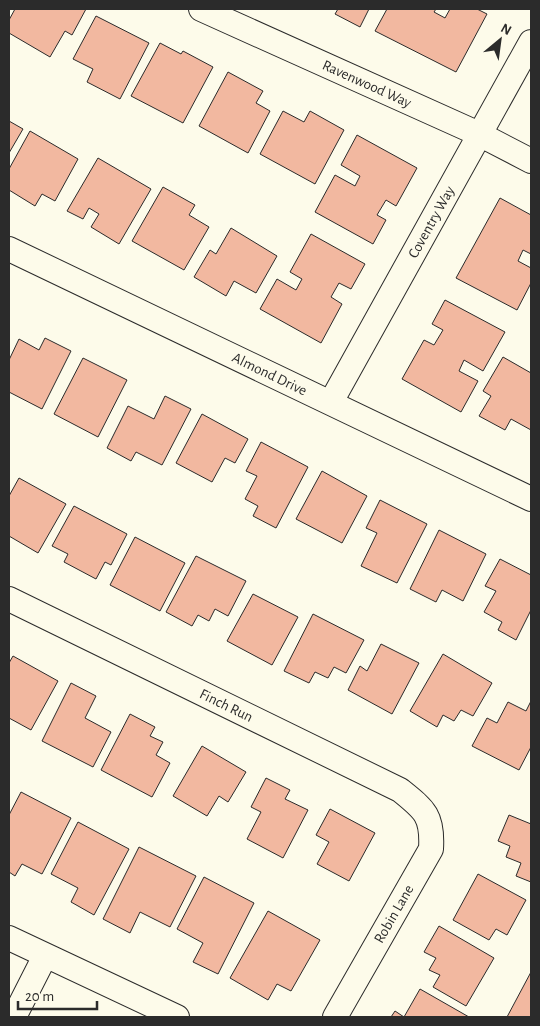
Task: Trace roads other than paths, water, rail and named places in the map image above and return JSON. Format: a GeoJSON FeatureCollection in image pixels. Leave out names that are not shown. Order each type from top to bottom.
{"type":"FeatureCollection","features":[{"type":"Feature","properties":{"kind":"street","name":"Ravenwood Way"},"geometry":{"type":"LineString","coordinates":[[211,11],[479,134],[531,161]]}},
{"type":"Feature","properties":{"kind":"street","name":"Coventry Way"},"geometry":{"type":"LineString","coordinates":[[331,402],[531,42]]}},
{"type":"Feature","properties":{"kind":"street","name":"Almond Drive"},"geometry":{"type":"LineString","coordinates":[[9,249],[531,499]]}},
{"type":"Feature","properties":{"kind":"street","name":"Finch Run"},"geometry":{"type":"LineString","coordinates":[[9,599],[400,790],[425,810],[432,828]]}},
{"type":"Feature","properties":{"kind":"street","name":"Robin Lane"},"geometry":{"type":"LineString","coordinates":[[340,1008],[431,850],[432,828]]}},
{"type":"Feature","properties":{"kind":"street"},"geometry":{"type":"LineString","coordinates":[[9,938],[177,1017]]}},
{"type":"Feature","properties":{"kind":"street"},"geometry":{"type":"LineString","coordinates":[[14,1017],[45,956]]}}]}
